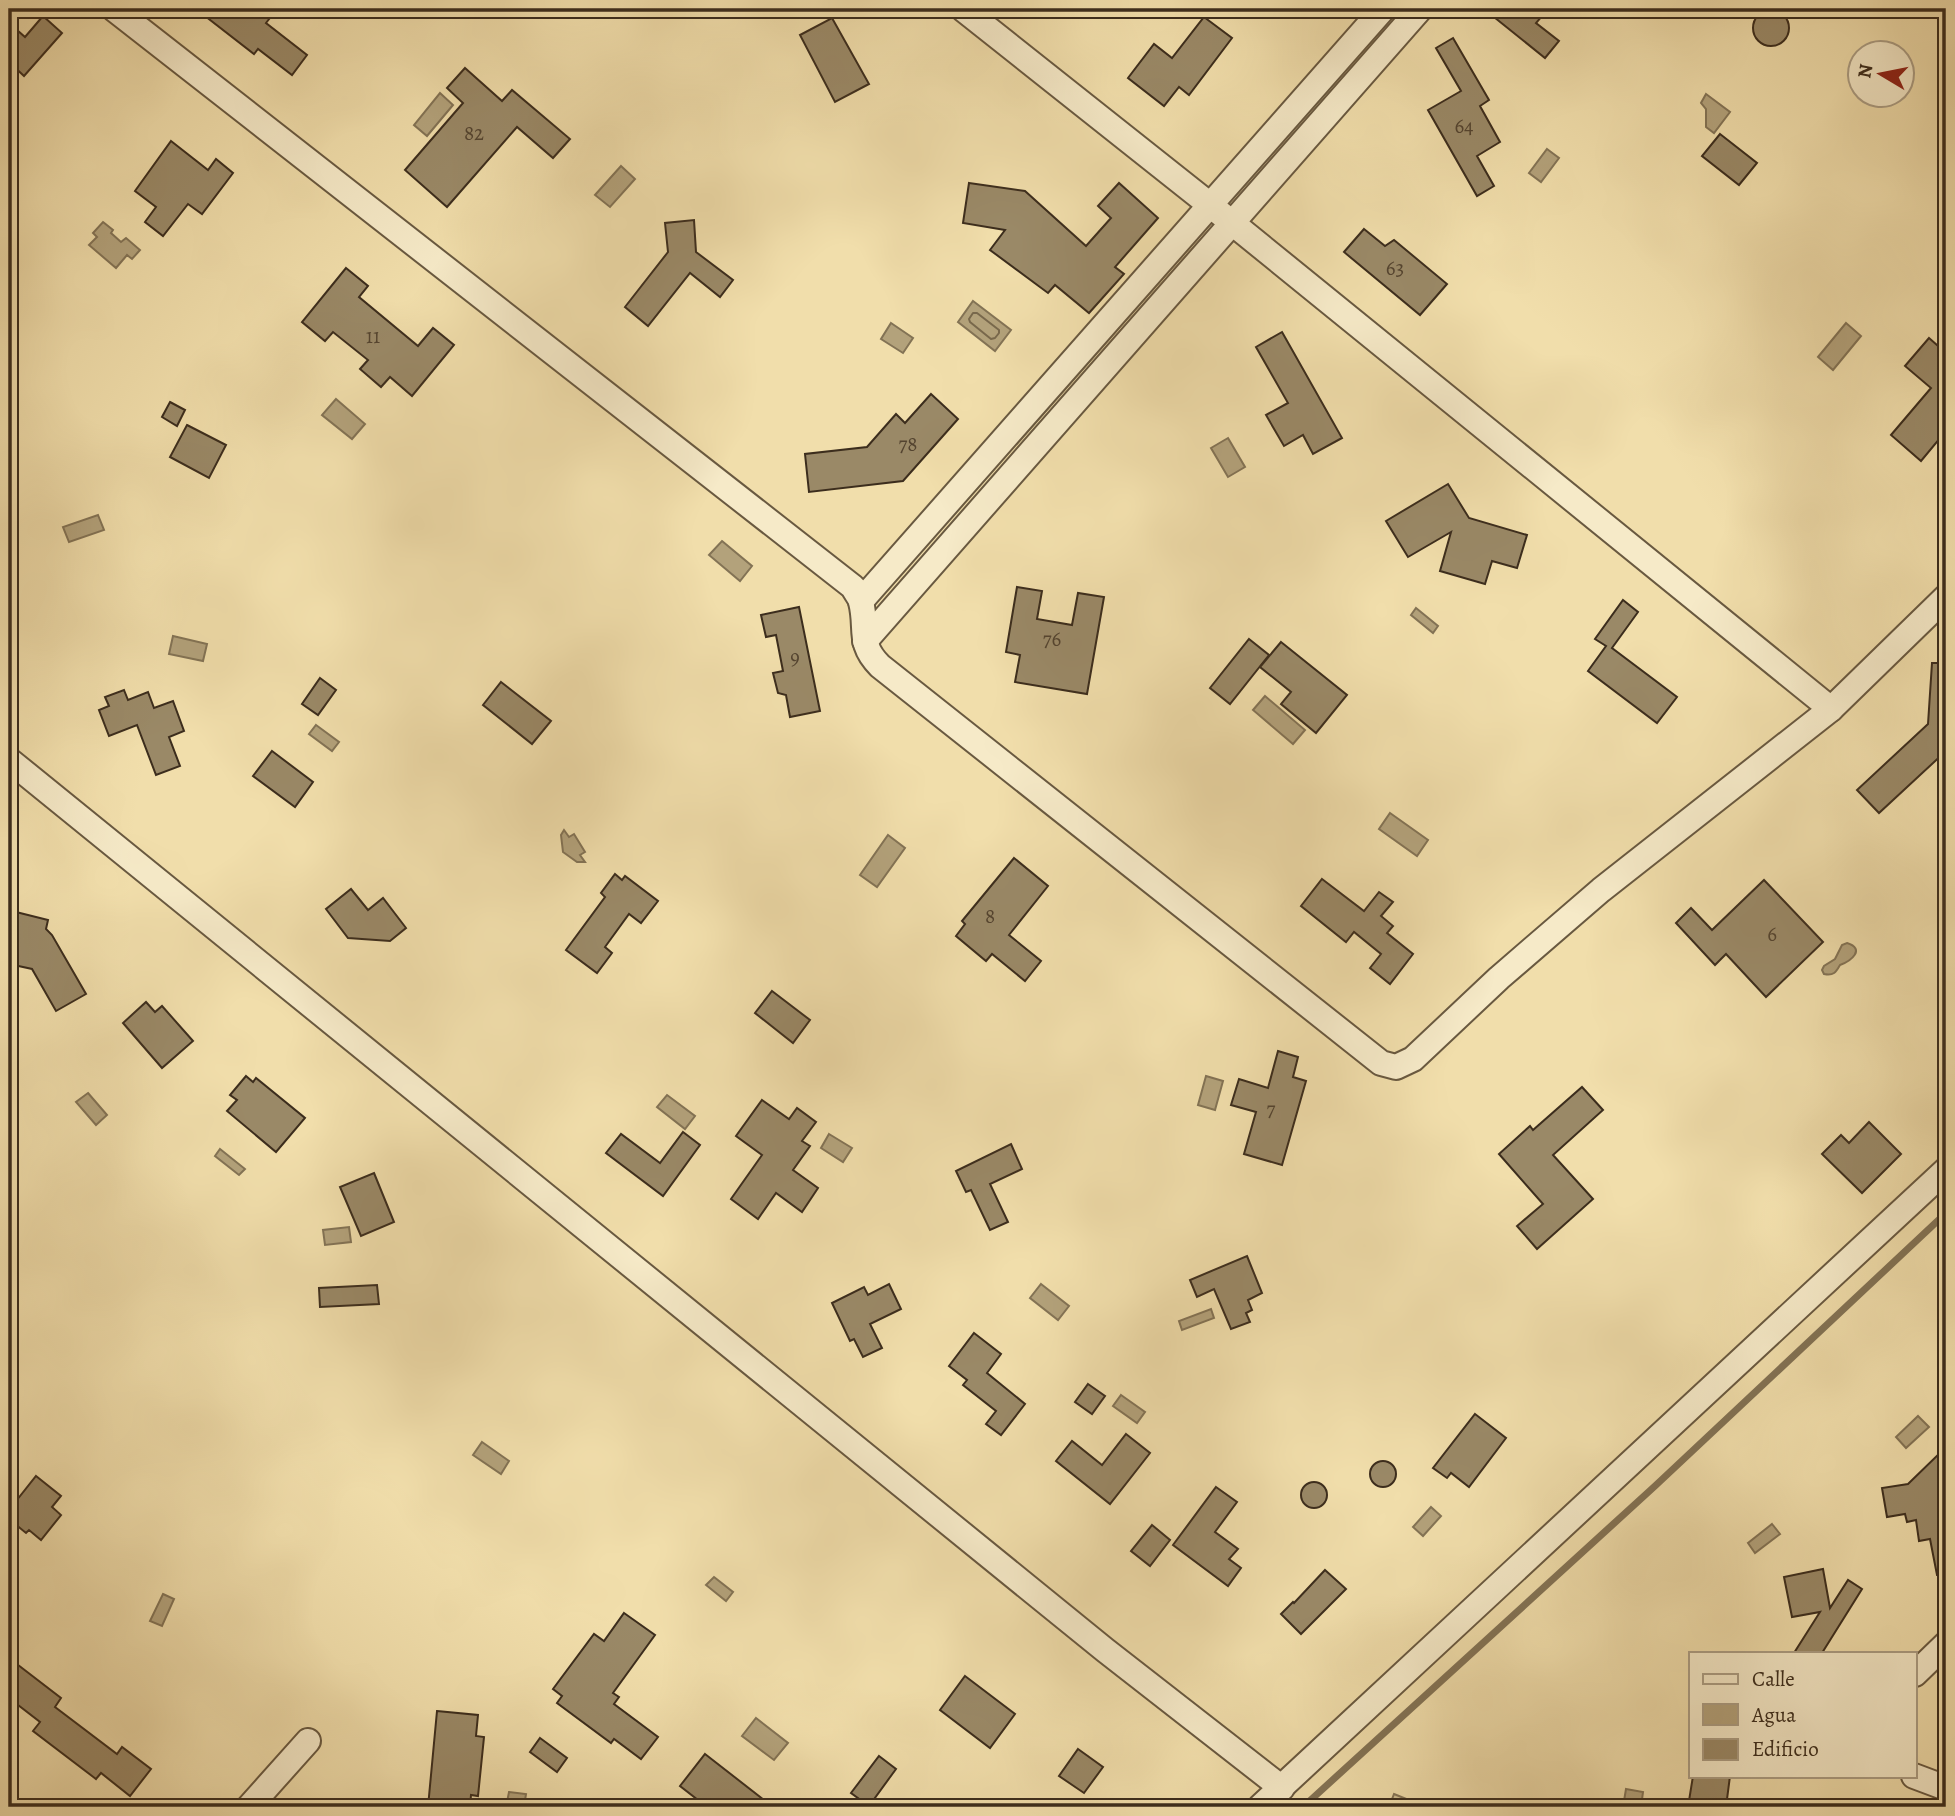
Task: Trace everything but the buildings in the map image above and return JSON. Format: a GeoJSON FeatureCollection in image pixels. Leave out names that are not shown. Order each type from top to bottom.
{"type":"FeatureCollection","features":[{"type":"Feature","properties":{"kind":"street"},"geometry":{"type":"LineString","coordinates":[[114,9],[853,587],[861,601],[865,641],[871,656],[891,675],[1381,1063],[1396,1067],[1413,1059],[1499,978],[1601,890],[1831,709],[1946,597]]}},
{"type":"Feature","properties":{"kind":"street"},"geometry":{"type":"LineString","coordinates":[[963,9],[1210,205],[1831,709]]}},
{"type":"Feature","properties":{"kind":"street"},"geometry":{"type":"LineString","coordinates":[[861,601],[1383,9]]}},
{"type":"Feature","properties":{"kind":"street"},"geometry":{"type":"LineString","coordinates":[[865,641],[1420,9]]}},
{"type":"Feature","properties":{"kind":"street"},"geometry":{"type":"LineString","coordinates":[[9,760],[1105,1650],[1282,1788]]}},
{"type":"Feature","properties":{"kind":"street"},"geometry":{"type":"LineString","coordinates":[[1260,1807],[1946,1170]]}},
{"type":"Feature","properties":{"kind":"street"},"geometry":{"type":"LineString","coordinates":[[1916,1673],[1946,1644]]}},
{"type":"Feature","properties":{"kind":"street"},"geometry":{"type":"LineString","coordinates":[[249,1807],[308,1741]]}},
{"type":"Feature","properties":{"kind":"street"},"geometry":{"type":"LineString","coordinates":[[1916,1777],[1946,1788]]}},
{"type":"Feature","properties":{"kind":"shaded area"},"geometry":{"type":"Polygon","coordinates":[[[1394,1794],[1426,1807],[1389,1807],[1394,1794]]]}},
{"type":"Feature","properties":{"kind":"water"},"geometry":{"type":"Polygon","coordinates":[[[440,93],[453,105],[427,136],[414,125],[440,93]]]}},
{"type":"Feature","properties":{"kind":"water"},"geometry":{"type":"Polygon","coordinates":[[[1706,94],[1730,112],[1714,133],[1706,127],[1706,109],[1701,103],[1706,94]]]}},
{"type":"Feature","properties":{"kind":"water"},"geometry":{"type":"Polygon","coordinates":[[[1547,149],[1559,158],[1541,182],[1529,173],[1547,149]]]}},
{"type":"Feature","properties":{"kind":"water"},"geometry":{"type":"Polygon","coordinates":[[[621,166],[635,179],[610,207],[595,195],[621,166]]]}},
{"type":"Feature","properties":{"kind":"water"},"geometry":{"type":"Polygon","coordinates":[[[103,222],[121,242],[126,238],[140,250],[132,259],[127,255],[116,268],[89,245],[97,237],[93,233],[103,222]]]}},
{"type":"Feature","properties":{"kind":"water"},"geometry":{"type":"Polygon","coordinates":[[[973,301],[1011,330],[995,351],[958,322],[973,301]]]}},
{"type":"Feature","properties":{"kind":"water"},"geometry":{"type":"Polygon","coordinates":[[[891,323],[913,338],[903,353],[881,339],[891,323]]]}},
{"type":"Feature","properties":{"kind":"water"},"geometry":{"type":"Polygon","coordinates":[[[1846,323],[1861,336],[1833,370],[1818,357],[1846,323]]]}},
{"type":"Feature","properties":{"kind":"water"},"geometry":{"type":"Polygon","coordinates":[[[336,399],[365,424],[352,439],[322,415],[336,399]]]}},
{"type":"Feature","properties":{"kind":"water"},"geometry":{"type":"Polygon","coordinates":[[[1228,438],[1245,467],[1228,477],[1211,448],[1228,438]]]}},
{"type":"Feature","properties":{"kind":"water"},"geometry":{"type":"Polygon","coordinates":[[[98,515],[104,530],[69,542],[63,527],[98,515]]]}},
{"type":"Feature","properties":{"kind":"water"},"geometry":{"type":"Polygon","coordinates":[[[722,541],[752,566],[740,581],[709,555],[722,541]]]}},
{"type":"Feature","properties":{"kind":"water"},"geometry":{"type":"Polygon","coordinates":[[[1416,608],[1438,626],[1433,633],[1411,615],[1416,608]]]}},
{"type":"Feature","properties":{"kind":"water"},"geometry":{"type":"Polygon","coordinates":[[[173,636],[207,644],[203,661],[169,654],[173,636]]]}},
{"type":"Feature","properties":{"kind":"water"},"geometry":{"type":"Polygon","coordinates":[[[1265,696],[1305,730],[1293,744],[1253,710],[1265,696]]]}},
{"type":"Feature","properties":{"kind":"water"},"geometry":{"type":"Polygon","coordinates":[[[316,725],[339,742],[332,751],[309,734],[316,725]]]}},
{"type":"Feature","properties":{"kind":"water"},"geometry":{"type":"Polygon","coordinates":[[[1390,813],[1428,840],[1417,856],[1379,829],[1390,813]]]}},
{"type":"Feature","properties":{"kind":"water"},"geometry":{"type":"Polygon","coordinates":[[[564,830],[569,837],[574,834],[585,852],[580,855],[585,862],[577,862],[563,852],[561,835],[564,830]]]}},
{"type":"Feature","properties":{"kind":"water"},"geometry":{"type":"Polygon","coordinates":[[[888,835],[905,848],[877,887],[860,875],[888,835]]]}},
{"type":"Feature","properties":{"kind":"water"},"geometry":{"type":"Polygon","coordinates":[[[1847,943],[1855,948],[1855,955],[1840,965],[1834,973],[1824,974],[1824,966],[1835,959],[1842,945],[1847,943]]]}},
{"type":"Feature","properties":{"kind":"water"},"geometry":{"type":"Polygon","coordinates":[[[1206,1076],[1223,1081],[1215,1110],[1198,1105],[1206,1076]]]}},
{"type":"Feature","properties":{"kind":"water"},"geometry":{"type":"Polygon","coordinates":[[[88,1093],[107,1115],[96,1125],[76,1102],[88,1093]]]}},
{"type":"Feature","properties":{"kind":"water"},"geometry":{"type":"Polygon","coordinates":[[[667,1095],[695,1116],[685,1129],[657,1107],[667,1095]]]}},
{"type":"Feature","properties":{"kind":"water"},"geometry":{"type":"Polygon","coordinates":[[[829,1134],[852,1148],[843,1162],[821,1148],[829,1134]]]}},
{"type":"Feature","properties":{"kind":"water"},"geometry":{"type":"Polygon","coordinates":[[[220,1149],[245,1169],[239,1175],[215,1156],[220,1149]]]}},
{"type":"Feature","properties":{"kind":"water"},"geometry":{"type":"Polygon","coordinates":[[[349,1227],[351,1242],[325,1245],[323,1230],[349,1227]]]}},
{"type":"Feature","properties":{"kind":"water"},"geometry":{"type":"Polygon","coordinates":[[[1041,1284],[1069,1306],[1058,1320],[1030,1298],[1041,1284]]]}},
{"type":"Feature","properties":{"kind":"water"},"geometry":{"type":"Polygon","coordinates":[[[1211,1309],[1214,1318],[1182,1330],[1179,1321],[1211,1309]]]}},
{"type":"Feature","properties":{"kind":"water"},"geometry":{"type":"Polygon","coordinates":[[[1121,1395],[1145,1412],[1137,1423],[1113,1406],[1121,1395]]]}},
{"type":"Feature","properties":{"kind":"water"},"geometry":{"type":"Polygon","coordinates":[[[1918,1416],[1929,1427],[1906,1448],[1896,1437],[1918,1416]]]}},
{"type":"Feature","properties":{"kind":"water"},"geometry":{"type":"Polygon","coordinates":[[[482,1442],[509,1461],[501,1474],[473,1455],[482,1442]]]}},
{"type":"Feature","properties":{"kind":"water"},"geometry":{"type":"Polygon","coordinates":[[[1431,1507],[1441,1516],[1423,1536],[1413,1527],[1431,1507]]]}},
{"type":"Feature","properties":{"kind":"water"},"geometry":{"type":"Polygon","coordinates":[[[1772,1524],[1780,1534],[1755,1553],[1748,1543],[1772,1524]]]}},
{"type":"Feature","properties":{"kind":"water"},"geometry":{"type":"Polygon","coordinates":[[[714,1577],[733,1592],[726,1601],[706,1585],[714,1577]]]}},
{"type":"Feature","properties":{"kind":"water"},"geometry":{"type":"Polygon","coordinates":[[[163,1594],[174,1599],[162,1626],[150,1621],[163,1594]]]}},
{"type":"Feature","properties":{"kind":"water"},"geometry":{"type":"Polygon","coordinates":[[[756,1718],[788,1743],[774,1760],[742,1736],[756,1718]]]}},
{"type":"Feature","properties":{"kind":"water"},"geometry":{"type":"Polygon","coordinates":[[[1626,1789],[1643,1792],[1641,1807],[1623,1807],[1626,1789]]]}},
{"type":"Feature","properties":{"kind":"water"},"geometry":{"type":"Polygon","coordinates":[[[509,1792],[526,1794],[524,1807],[506,1807],[509,1792]]]}},
{"type":"Feature","properties":{"kind":"waterway"},"geometry":{"type":"LineString","coordinates":[[1303,1807],[1655,1486],[1946,1213]]}}]}
